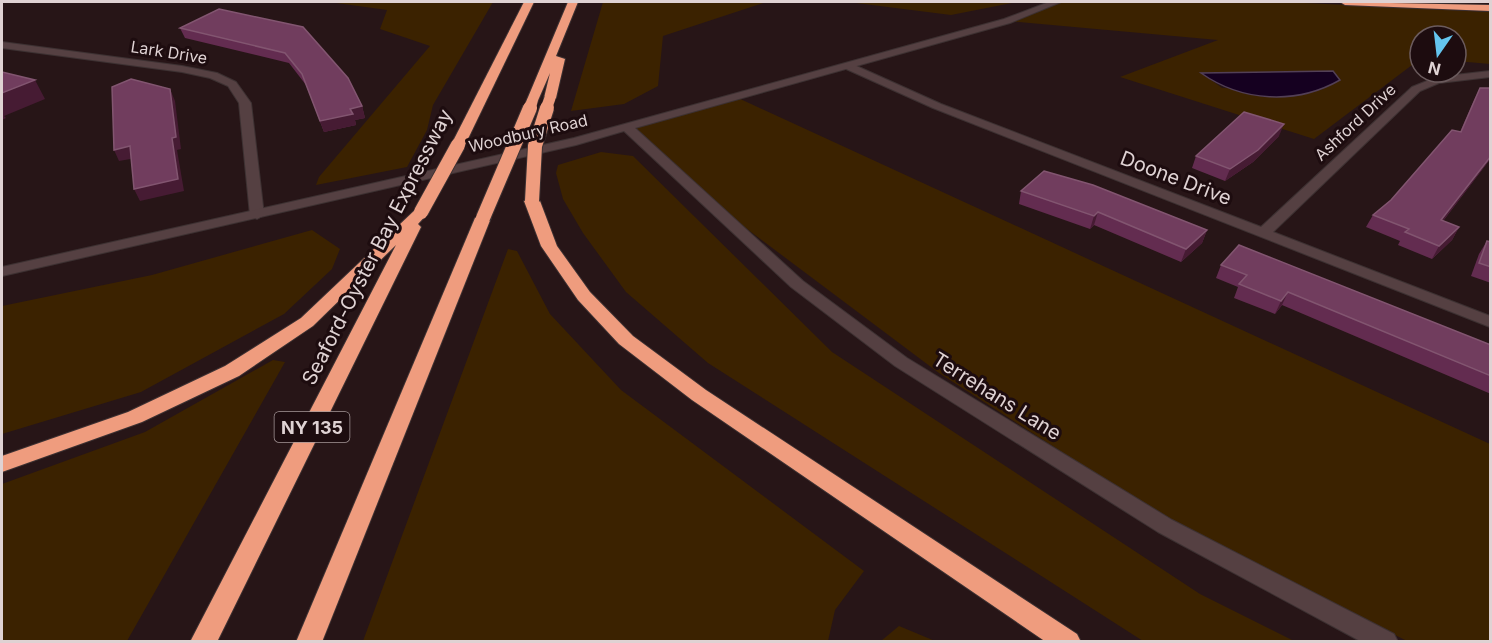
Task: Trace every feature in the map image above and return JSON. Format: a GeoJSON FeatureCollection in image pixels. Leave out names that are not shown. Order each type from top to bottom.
{"type":"FeatureCollection","features":[{"type":"Feature","properties":{"kind":"highway","name":"Seaford-Oyster Bay Expressway"},"geometry":{"type":"LineString","coordinates":[[203,642],[529,2]]}},
{"type":"Feature","properties":{"kind":"highway"},"geometry":{"type":"LineString","coordinates":[[1345,2],[1491,8]]}},
{"type":"Feature","properties":{"kind":"highway"},"geometry":{"type":"LineString","coordinates":[[572,4],[550,98],[535,146],[532,201],[549,246],[584,296],[626,340],[699,395],[1068,642]]}},
{"type":"Feature","properties":{"kind":"highway"},"geometry":{"type":"LineString","coordinates":[[309,642],[572,4]]}},
{"type":"Feature","properties":{"kind":"highway"},"geometry":{"type":"LineString","coordinates":[[2,464],[135,417],[232,371],[307,322],[421,212]]}},
{"type":"Feature","properties":{"kind":"main road","name":"Woodbury Road"},"geometry":{"type":"LineString","coordinates":[[2,272],[257,215],[626,127],[1017,18],[1056,2]]}},
{"type":"Feature","properties":{"kind":"main road","name":"Lark Drive"},"geometry":{"type":"LineString","coordinates":[[2,45],[182,69],[213,75],[232,84],[245,103],[257,215]]}},
{"type":"Feature","properties":{"kind":"main road","name":"Doone Drive"},"geometry":{"type":"LineString","coordinates":[[848,66],[937,106],[1491,322]]}},
{"type":"Feature","properties":{"kind":"main road","name":"Ashford Drive"},"geometry":{"type":"LineString","coordinates":[[1263,233],[1416,89],[1437,80],[1491,74]]}},
{"type":"Feature","properties":{"kind":"main road","name":"Terrehans Lane"},"geometry":{"type":"LineString","coordinates":[[626,127],[797,284],[910,369],[1165,526],[1386,642]]}},
{"type":"Feature","properties":{"kind":"shaded area"},"geometry":{"type":"Polygon","coordinates":[[[329,2],[493,2],[433,105],[427,130],[407,167],[316,185],[319,177],[430,46],[380,29],[387,10],[329,2]]]}},
{"type":"Feature","properties":{"kind":"shaded area"},"geometry":{"type":"Polygon","coordinates":[[[603,2],[766,2],[663,36],[658,86],[624,104],[571,111],[603,2]]]}},
{"type":"Feature","properties":{"kind":"shaded area"},"geometry":{"type":"Polygon","coordinates":[[[848,2],[1017,2],[951,15],[848,2]]]}},
{"type":"Feature","properties":{"kind":"shaded area"},"geometry":{"type":"Polygon","coordinates":[[[1056,2],[1285,2],[1490,12],[1490,64],[1468,62],[1468,24],[1408,24],[1408,68],[1314,139],[1120,77],[1218,40],[1007,21],[1056,2]],[[1333,71],[1202,73],[1222,88],[1321,90],[1340,80],[1333,71]]]}},
{"type":"Feature","properties":{"kind":"shaded area"},"geometry":{"type":"Polygon","coordinates":[[[1333,71],[1340,80],[1323,88],[1305,94],[1269,97],[1234,90],[1201,73],[1333,71]]]}},
{"type":"Feature","properties":{"kind":"shaded area"},"geometry":{"type":"Polygon","coordinates":[[[736,97],[1490,444],[1490,641],[1407,641],[1169,521],[939,373],[695,190],[626,127],[736,97]]]}},
{"type":"Feature","properties":{"kind":"shaded area"},"geometry":{"type":"Polygon","coordinates":[[[601,152],[633,156],[832,352],[1200,594],[1294,641],[1143,641],[708,363],[626,292],[583,233],[563,199],[556,173],[558,165],[601,152]]]}},
{"type":"Feature","properties":{"kind":"shaded area"},"geometry":{"type":"Polygon","coordinates":[[[312,230],[340,249],[332,269],[284,314],[141,392],[2,434],[2,306],[152,275],[312,230]]]}},
{"type":"Feature","properties":{"kind":"shaded area"},"geometry":{"type":"Polygon","coordinates":[[[508,249],[517,251],[550,314],[621,390],[864,571],[835,610],[828,641],[363,641],[508,249]]]}},
{"type":"Feature","properties":{"kind":"shaded area"},"geometry":{"type":"Polygon","coordinates":[[[273,360],[285,362],[127,641],[2,641],[2,484],[145,432],[273,360]]]}},
{"type":"Feature","properties":{"kind":"shaded area"},"geometry":{"type":"Polygon","coordinates":[[[899,626],[935,641],[881,641],[899,626]]]}},
{"type":"Feature","properties":{"kind":"building"},"geometry":{"type":"Polygon","coordinates":[[[219,9],[303,27],[348,78],[362,106],[350,109],[353,114],[320,121],[302,74],[285,53],[180,28],[219,9]]]}},
{"type":"Feature","properties":{"kind":"building"},"geometry":{"type":"Polygon","coordinates":[[[2,72],[35,80],[2,93],[2,72]]]}},
{"type":"Feature","properties":{"kind":"building"},"geometry":{"type":"Polygon","coordinates":[[[131,79],[170,89],[176,137],[172,138],[178,179],[134,189],[130,146],[114,150],[112,87],[131,79]]]}},
{"type":"Feature","properties":{"kind":"building"},"geometry":{"type":"Polygon","coordinates":[[[1480,88],[1491,88],[1491,156],[1441,220],[1459,227],[1439,246],[1405,232],[1409,229],[1373,215],[1391,200],[1452,130],[1461,132],[1480,88]]]}},
{"type":"Feature","properties":{"kind":"building"},"geometry":{"type":"Polygon","coordinates":[[[1244,112],[1284,124],[1258,150],[1230,169],[1196,156],[1244,112]]]}},
{"type":"Feature","properties":{"kind":"building"},"geometry":{"type":"Polygon","coordinates":[[[1044,171],[1093,185],[1207,230],[1186,249],[1098,212],[1094,216],[1021,191],[1044,171]]]}},
{"type":"Feature","properties":{"kind":"building"},"geometry":{"type":"Polygon","coordinates":[[[1487,241],[1491,242],[1491,267],[1479,263],[1487,241]]]}},
{"type":"Feature","properties":{"kind":"building"},"geometry":{"type":"Polygon","coordinates":[[[1239,245],[1491,345],[1491,376],[1288,292],[1281,301],[1239,284],[1247,275],[1221,265],[1239,245]]]}}]}
